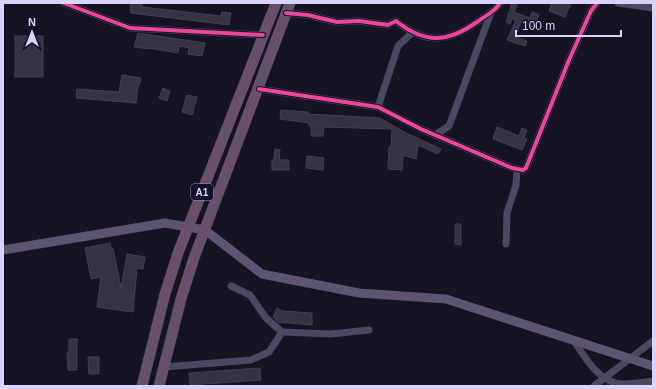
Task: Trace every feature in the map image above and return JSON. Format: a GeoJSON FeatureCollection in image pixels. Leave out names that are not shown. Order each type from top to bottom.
{"type":"FeatureCollection","features":[{"type":"Feature","properties":{"kind":"highway","name":"A1"},"geometry":{"type":"LineString","coordinates":[[142,386],[165,294],[188,226],[276,3]]}},
{"type":"Feature","properties":{"kind":"highway","name":"A1"},"geometry":{"type":"LineString","coordinates":[[159,386],[181,298],[288,8]]}},
{"type":"Feature","properties":{"kind":"main road"},"geometry":{"type":"LineString","coordinates":[[3,250],[165,223],[188,226],[205,230],[262,274],[359,293],[446,299],[653,366]]}},
{"type":"Feature","properties":{"kind":"street"},"geometry":{"type":"LineString","coordinates":[[64,3],[130,28],[264,35]]}},
{"type":"Feature","properties":{"kind":"street"},"geometry":{"type":"LineString","coordinates":[[435,135],[449,126],[490,15],[500,3]]}},
{"type":"Feature","properties":{"kind":"street"},"geometry":{"type":"LineString","coordinates":[[259,89],[378,107],[435,135],[517,169],[526,168],[569,60],[597,3]]}},
{"type":"Feature","properties":{"kind":"street"},"geometry":{"type":"LineString","coordinates":[[620,3],[653,8]]}},
{"type":"Feature","properties":{"kind":"street"},"geometry":{"type":"LineString","coordinates":[[288,8],[308,15],[337,22],[359,21],[388,26],[396,21],[412,33],[440,38],[454,36],[490,15]]}},
{"type":"Feature","properties":{"kind":"street"},"geometry":{"type":"LineString","coordinates":[[378,107],[398,46],[412,33]]}},
{"type":"Feature","properties":{"kind":"street"},"geometry":{"type":"LineString","coordinates":[[506,244],[507,213],[516,185],[517,169]]}},
{"type":"Feature","properties":{"kind":"street"},"geometry":{"type":"LineString","coordinates":[[231,286],[250,295],[266,318],[282,332],[331,334],[370,330]]}},
{"type":"Feature","properties":{"kind":"street"},"geometry":{"type":"LineString","coordinates":[[164,367],[251,360],[269,352],[282,332]]}},
{"type":"Feature","properties":{"kind":"street"},"geometry":{"type":"LineString","coordinates":[[574,341],[594,370],[606,378],[620,384],[653,381]]}},
{"type":"Feature","properties":{"kind":"street"},"geometry":{"type":"LineString","coordinates":[[594,386],[653,341]]}},
{"type":"Feature","properties":{"kind":"building"},"geometry":{"type":"Polygon","coordinates":[[[130,3],[142,3],[142,7],[221,16],[222,12],[231,13],[229,25],[131,13],[130,3]]]}},
{"type":"Feature","properties":{"kind":"building"},"geometry":{"type":"Polygon","coordinates":[[[512,3],[518,3],[514,12],[530,18],[532,12],[539,15],[534,27],[521,22],[515,37],[527,41],[525,46],[507,40],[516,20],[512,19],[510,24],[506,22],[512,3]]]}},
{"type":"Feature","properties":{"kind":"building"},"geometry":{"type":"Polygon","coordinates":[[[552,3],[571,3],[565,17],[549,11],[552,3]]]}},
{"type":"Feature","properties":{"kind":"building"},"geometry":{"type":"Polygon","coordinates":[[[138,33],[205,43],[202,56],[188,54],[189,48],[179,46],[178,53],[134,47],[138,33]]]}},
{"type":"Feature","properties":{"kind":"building"},"geometry":{"type":"Polygon","coordinates":[[[15,36],[43,36],[43,77],[15,77],[15,36]]]}},
{"type":"Feature","properties":{"kind":"building"},"geometry":{"type":"Polygon","coordinates":[[[122,75],[141,78],[138,86],[136,103],[76,98],[77,89],[119,92],[122,75]]]}},
{"type":"Feature","properties":{"kind":"building"},"geometry":{"type":"Polygon","coordinates":[[[163,88],[170,91],[167,101],[159,98],[163,88]]]}},
{"type":"Feature","properties":{"kind":"building"},"geometry":{"type":"Polygon","coordinates":[[[187,95],[197,97],[192,115],[182,112],[187,95]]]}},
{"type":"Feature","properties":{"kind":"building"},"geometry":{"type":"Polygon","coordinates":[[[281,110],[308,112],[308,114],[380,118],[404,132],[441,149],[438,154],[418,145],[416,159],[403,155],[402,170],[388,169],[392,129],[324,127],[323,136],[311,136],[311,126],[309,126],[309,123],[280,119],[281,110]]]}},
{"type":"Feature","properties":{"kind":"building"},"geometry":{"type":"Polygon","coordinates":[[[497,127],[519,136],[522,128],[527,130],[524,138],[527,139],[522,150],[493,139],[497,127]]]}},
{"type":"Feature","properties":{"kind":"building"},"geometry":{"type":"Polygon","coordinates":[[[275,149],[280,150],[279,160],[289,160],[289,170],[272,170],[272,160],[274,160],[275,149]]]}},
{"type":"Feature","properties":{"kind":"building"},"geometry":{"type":"Polygon","coordinates":[[[307,156],[324,158],[323,170],[306,168],[307,156]]]}},
{"type":"Feature","properties":{"kind":"building"},"geometry":{"type":"Polygon","coordinates":[[[455,224],[461,224],[461,245],[455,244],[455,224]]]}},
{"type":"Feature","properties":{"kind":"building"},"geometry":{"type":"Polygon","coordinates":[[[110,243],[111,248],[113,248],[121,288],[127,254],[145,257],[143,269],[137,268],[133,312],[97,307],[101,277],[91,279],[85,248],[110,243]]]}},
{"type":"Feature","properties":{"kind":"building"},"geometry":{"type":"Polygon","coordinates":[[[277,308],[282,311],[312,313],[312,325],[278,322],[273,317],[277,308]]]}},
{"type":"Feature","properties":{"kind":"building"},"geometry":{"type":"Polygon","coordinates":[[[69,339],[77,339],[77,370],[68,370],[67,352],[69,352],[69,339]]]}},
{"type":"Feature","properties":{"kind":"building"},"geometry":{"type":"Polygon","coordinates":[[[88,357],[99,357],[99,374],[89,374],[88,357]]]}},
{"type":"Feature","properties":{"kind":"building"},"geometry":{"type":"Polygon","coordinates":[[[260,368],[261,380],[190,385],[189,373],[260,368]]]}},
{"type":"Feature","properties":{"kind":"cycle path"},"geometry":{"type":"LineString","coordinates":[[64,3],[130,28],[263,35]]}},
{"type":"Feature","properties":{"kind":"cycle path"},"geometry":{"type":"LineString","coordinates":[[286,13],[308,15],[337,22],[359,21],[388,25],[396,21],[417,34],[436,38],[446,37],[466,29],[492,12],[500,3]]}},
{"type":"Feature","properties":{"kind":"cycle path"},"geometry":{"type":"LineString","coordinates":[[259,89],[378,107],[421,129],[512,168],[523,170],[526,168],[569,60],[591,11],[597,3]]}}]}
